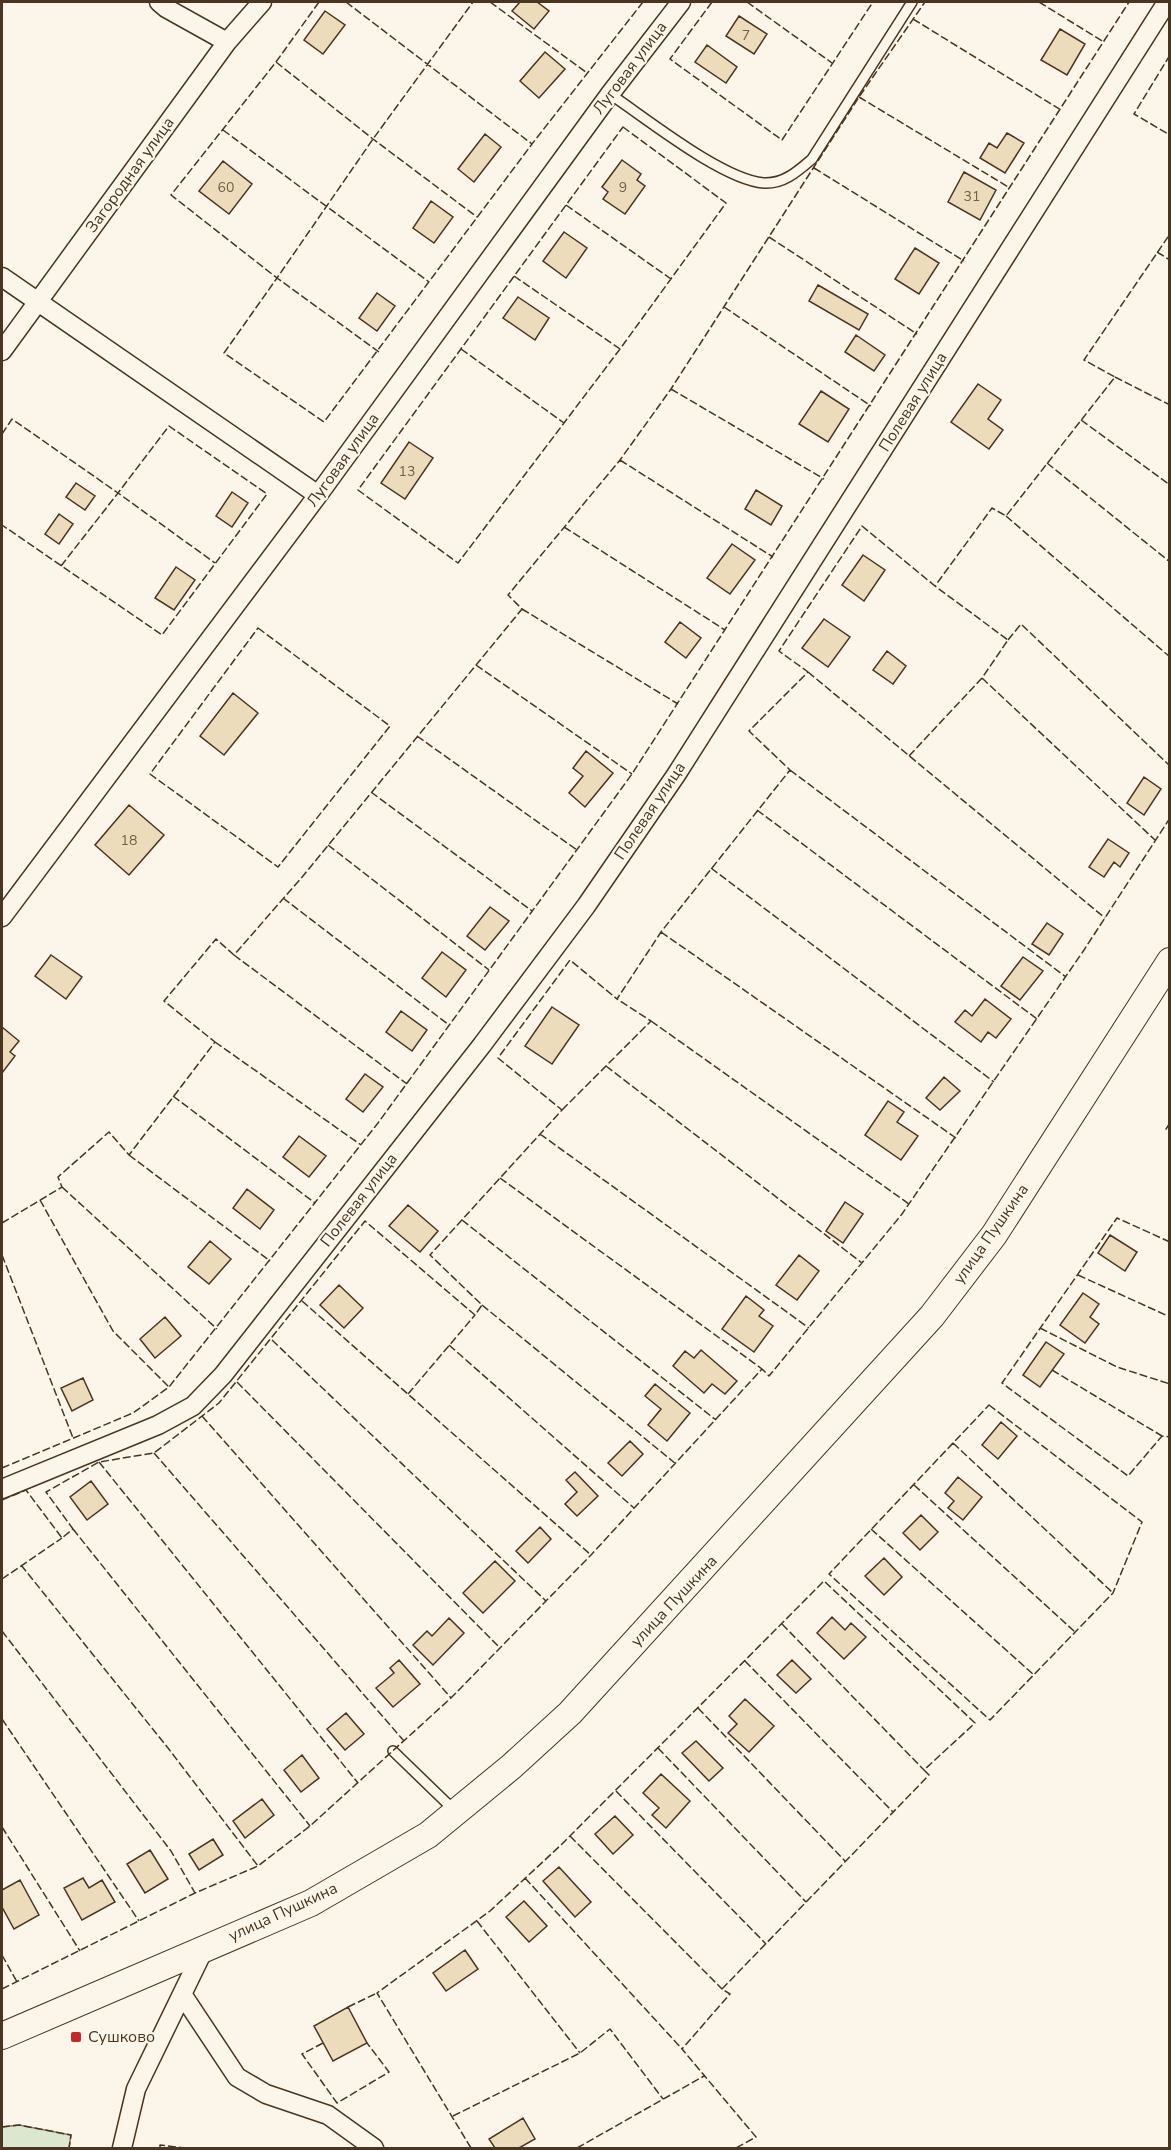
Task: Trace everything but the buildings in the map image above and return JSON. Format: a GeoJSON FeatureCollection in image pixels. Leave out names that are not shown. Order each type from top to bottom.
{"type":"FeatureCollection","features":[{"type":"Feature","properties":{"kind":"main road","name":"улица Пушкина"},"geometry":{"type":"LineString","coordinates":[[2,2036],[311,1903],[428,1834],[512,1766],[570,1713],[932,1316],[994,1235],[1170,961]]}},
{"type":"Feature","properties":{"kind":"street"},"geometry":{"type":"LineString","coordinates":[[159,2],[227,42]]}},
{"type":"Feature","properties":{"kind":"street","name":"Загородная улица"},"geometry":{"type":"LineString","coordinates":[[2,351],[227,42],[262,2]]}},
{"type":"Feature","properties":{"kind":"street","name":"Луговая улица"},"geometry":{"type":"LineString","coordinates":[[2,917],[318,495],[610,94],[681,2]]}},
{"type":"Feature","properties":{"kind":"street","name":"Полевая улица"},"geometry":{"type":"LineString","coordinates":[[2,1489],[158,1425],[193,1406],[223,1376],[482,1045],[586,906],[676,775],[1167,2]]}},
{"type":"Feature","properties":{"kind":"street"},"geometry":{"type":"LineString","coordinates":[[2,277],[318,495]]}},
{"type":"Feature","properties":{"kind":"street"},"geometry":{"type":"LineString","coordinates":[[122,2148],[136,2089],[204,1949]]}},
{"type":"Feature","properties":{"kind":"street"},"geometry":{"type":"LineString","coordinates":[[182,1994],[237,2077],[266,2094],[328,2115],[374,2148]]}},
{"type":"Feature","properties":{"kind":"lane"},"geometry":{"type":"LineString","coordinates":[[610,94],[730,175],[765,183],[791,177],[812,159],[912,2]]}},
{"type":"Feature","properties":{"kind":"lane"},"geometry":{"type":"LineString","coordinates":[[393,1751],[456,1812]]}},
{"type":"Feature","properties":{"kind":"green space"},"geometry":{"type":"Polygon","coordinates":[[[19,2125],[71,2135],[69,2148],[2,2148],[2,2127],[19,2125]]]}},
{"type":"Feature","properties":{"kind":"fence"},"geometry":{"type":"LineString","coordinates":[[319,2],[276,62],[171,195],[277,278],[224,353],[324,422],[532,144],[643,2]]}},
{"type":"Feature","properties":{"kind":"fence"},"geometry":{"type":"LineString","coordinates":[[346,2],[532,144]]}},
{"type":"Feature","properties":{"kind":"fence"},"geometry":{"type":"LineString","coordinates":[[379,352],[277,278],[373,139],[473,2]]}},
{"type":"Feature","properties":{"kind":"fence"},"geometry":{"type":"LineString","coordinates":[[490,2],[587,73]]}},
{"type":"Feature","properties":{"kind":"fence"},"geometry":{"type":"LineString","coordinates":[[712,2],[670,59],[782,140],[873,2]]}},
{"type":"Feature","properties":{"kind":"fence"},"geometry":{"type":"LineString","coordinates":[[747,2],[832,63]]}},
{"type":"Feature","properties":{"kind":"fence"},"geometry":{"type":"LineString","coordinates":[[2,1223],[62,1187],[58,1177],[109,1132],[129,1155],[215,1042],[164,1001],[216,939],[234,955],[303,876],[522,609],[508,595],[620,460],[671,389],[859,97],[925,2]]}},
{"type":"Feature","properties":{"kind":"fence"},"geometry":{"type":"LineString","coordinates":[[1039,2],[1104,42]]}},
{"type":"Feature","properties":{"kind":"fence"},"geometry":{"type":"LineString","coordinates":[[2,1468],[133,1413],[169,1387],[378,1123],[632,774],[1129,2]]}},
{"type":"Feature","properties":{"kind":"fence"},"geometry":{"type":"LineString","coordinates":[[913,19],[1061,110]]}},
{"type":"Feature","properties":{"kind":"fence"},"geometry":{"type":"LineString","coordinates":[[1170,55],[1134,114],[1170,135]]}},
{"type":"Feature","properties":{"kind":"fence"},"geometry":{"type":"LineString","coordinates":[[276,62],[477,217]]}},
{"type":"Feature","properties":{"kind":"fence"},"geometry":{"type":"LineString","coordinates":[[859,97],[1010,188]]}},
{"type":"Feature","properties":{"kind":"fence"},"geometry":{"type":"LineString","coordinates":[[623,127],[726,203],[620,349],[458,563],[358,490],[623,127]]}},
{"type":"Feature","properties":{"kind":"fence"},"geometry":{"type":"LineString","coordinates":[[223,130],[429,282]]}},
{"type":"Feature","properties":{"kind":"fence"},"geometry":{"type":"LineString","coordinates":[[814,168],[964,261]]}},
{"type":"Feature","properties":{"kind":"fence"},"geometry":{"type":"LineString","coordinates":[[566,205],[671,279]]}},
{"type":"Feature","properties":{"kind":"fence"},"geometry":{"type":"LineString","coordinates":[[2,1500],[26,1490],[62,1538],[73,1529],[46,1492],[99,1462],[154,1453],[219,1403],[365,1221],[475,1315],[482,1305],[430,1255],[562,1110],[498,1058],[570,960],[617,999],[661,932],[790,770],[749,731],[808,672],[779,651],[862,526],[935,586],[992,508],[1006,516],[1115,377],[1084,360],[1170,234]]}},
{"type":"Feature","properties":{"kind":"fence"},"geometry":{"type":"LineString","coordinates":[[769,237],[917,334]]}},
{"type":"Feature","properties":{"kind":"fence"},"geometry":{"type":"LineString","coordinates":[[1157,252],[1170,260]]}},
{"type":"Feature","properties":{"kind":"fence"},"geometry":{"type":"LineString","coordinates":[[514,276],[620,349]]}},
{"type":"Feature","properties":{"kind":"fence"},"geometry":{"type":"LineString","coordinates":[[724,307],[871,406]]}},
{"type":"Feature","properties":{"kind":"fence"},"geometry":{"type":"LineString","coordinates":[[461,349],[564,423]]}},
{"type":"Feature","properties":{"kind":"fence"},"geometry":{"type":"LineString","coordinates":[[1115,377],[1170,405]]}},
{"type":"Feature","properties":{"kind":"fence"},"geometry":{"type":"LineString","coordinates":[[671,389],[824,479]]}},
{"type":"Feature","properties":{"kind":"fence"},"geometry":{"type":"LineString","coordinates":[[2,434],[12,419],[118,493],[169,426],[267,494],[162,635],[2,525]]}},
{"type":"Feature","properties":{"kind":"fence"},"geometry":{"type":"LineString","coordinates":[[1081,420],[1170,485]]}},
{"type":"Feature","properties":{"kind":"fence"},"geometry":{"type":"LineString","coordinates":[[620,460],[773,557]]}},
{"type":"Feature","properties":{"kind":"fence"},"geometry":{"type":"LineString","coordinates":[[1047,463],[1170,562]]}},
{"type":"Feature","properties":{"kind":"fence"},"geometry":{"type":"LineString","coordinates":[[61,566],[118,493],[215,563]]}},
{"type":"Feature","properties":{"kind":"fence"},"geometry":{"type":"LineString","coordinates":[[1006,516],[1170,657]]}},
{"type":"Feature","properties":{"kind":"fence"},"geometry":{"type":"LineString","coordinates":[[564,527],[725,630]]}},
{"type":"Feature","properties":{"kind":"fence"},"geometry":{"type":"LineString","coordinates":[[909,756],[982,678],[1008,640],[935,586]]}},
{"type":"Feature","properties":{"kind":"fence"},"geometry":{"type":"LineString","coordinates":[[522,609],[678,704]]}},
{"type":"Feature","properties":{"kind":"fence"},"geometry":{"type":"LineString","coordinates":[[1008,640],[1021,624],[1170,766]]}},
{"type":"Feature","properties":{"kind":"fence"},"geometry":{"type":"LineString","coordinates":[[258,628],[390,726],[278,867],[150,774],[258,628]]}},
{"type":"Feature","properties":{"kind":"fence"},"geometry":{"type":"LineString","coordinates":[[476,665],[632,774]]}},
{"type":"Feature","properties":{"kind":"fence"},"geometry":{"type":"LineString","coordinates":[[808,672],[1105,918]]}},
{"type":"Feature","properties":{"kind":"fence"},"geometry":{"type":"LineString","coordinates":[[982,678],[1155,840]]}},
{"type":"Feature","properties":{"kind":"fence"},"geometry":{"type":"LineString","coordinates":[[417,736],[577,850]]}},
{"type":"Feature","properties":{"kind":"fence"},"geometry":{"type":"LineString","coordinates":[[790,770],[1066,977]]}},
{"type":"Feature","properties":{"kind":"fence"},"geometry":{"type":"LineString","coordinates":[[371,792],[532,911]]}},
{"type":"Feature","properties":{"kind":"fence"},"geometry":{"type":"LineString","coordinates":[[757,810],[1037,1019]]}},
{"type":"Feature","properties":{"kind":"fence"},"geometry":{"type":"LineString","coordinates":[[2,1989],[195,1893],[258,1866],[310,1826],[451,1698],[591,1555],[762,1369],[769,1376],[902,1214],[1084,950],[1170,818]]}},
{"type":"Feature","properties":{"kind":"fence"},"geometry":{"type":"LineString","coordinates":[[328,845],[489,970]]}},
{"type":"Feature","properties":{"kind":"fence"},"geometry":{"type":"LineString","coordinates":[[711,868],[994,1082]]}},
{"type":"Feature","properties":{"kind":"fence"},"geometry":{"type":"LineString","coordinates":[[283,898],[449,1025]]}},
{"type":"Feature","properties":{"kind":"fence"},"geometry":{"type":"LineString","coordinates":[[661,932],[956,1138]]}},
{"type":"Feature","properties":{"kind":"fence"},"geometry":{"type":"LineString","coordinates":[[234,955],[407,1084]]}},
{"type":"Feature","properties":{"kind":"fence"},"geometry":{"type":"LineString","coordinates":[[562,1110],[651,1021],[617,999]]}},
{"type":"Feature","properties":{"kind":"fence"},"geometry":{"type":"LineString","coordinates":[[651,1021],[909,1204]]}},
{"type":"Feature","properties":{"kind":"fence"},"geometry":{"type":"LineString","coordinates":[[215,1042],[361,1145]]}},
{"type":"Feature","properties":{"kind":"fence"},"geometry":{"type":"LineString","coordinates":[[606,1066],[862,1263]]}},
{"type":"Feature","properties":{"kind":"fence"},"geometry":{"type":"LineString","coordinates":[[173,1096],[315,1203]]}},
{"type":"Feature","properties":{"kind":"fence"},"geometry":{"type":"LineString","coordinates":[[1170,1123],[1166,1129],[1170,1131]]}},
{"type":"Feature","properties":{"kind":"fence"},"geometry":{"type":"LineString","coordinates":[[540,1134],[809,1328]]}},
{"type":"Feature","properties":{"kind":"fence"},"geometry":{"type":"LineString","coordinates":[[129,1155],[270,1261]]}},
{"type":"Feature","properties":{"kind":"fence"},"geometry":{"type":"LineString","coordinates":[[500,1178],[762,1369]]}},
{"type":"Feature","properties":{"kind":"fence"},"geometry":{"type":"LineString","coordinates":[[62,1187],[217,1329]]}},
{"type":"Feature","properties":{"kind":"fence"},"geometry":{"type":"LineString","coordinates":[[40,1200],[113,1331],[169,1387]]}},
{"type":"Feature","properties":{"kind":"fence"},"geometry":{"type":"LineString","coordinates":[[1170,1242],[1117,1218],[1002,1383],[1128,1476],[1162,1436],[1170,1437]]}},
{"type":"Feature","properties":{"kind":"fence"},"geometry":{"type":"LineString","coordinates":[[462,1220],[716,1420]]}},
{"type":"Feature","properties":{"kind":"fence"},"geometry":{"type":"LineString","coordinates":[[2,1255],[73,1438]]}},
{"type":"Feature","properties":{"kind":"fence"},"geometry":{"type":"LineString","coordinates":[[1078,1275],[1170,1317]]}},
{"type":"Feature","properties":{"kind":"fence"},"geometry":{"type":"LineString","coordinates":[[302,1301],[591,1555]]}},
{"type":"Feature","properties":{"kind":"fence"},"geometry":{"type":"LineString","coordinates":[[482,1305],[676,1464]]}},
{"type":"Feature","properties":{"kind":"fence"},"geometry":{"type":"LineString","coordinates":[[408,1394],[475,1315]]}},
{"type":"Feature","properties":{"kind":"fence"},"geometry":{"type":"LineString","coordinates":[[1040,1328],[1117,1367],[1170,1384]]}},
{"type":"Feature","properties":{"kind":"fence"},"geometry":{"type":"LineString","coordinates":[[272,1340],[546,1601]]}},
{"type":"Feature","properties":{"kind":"fence"},"geometry":{"type":"LineString","coordinates":[[449,1345],[634,1508]]}},
{"type":"Feature","properties":{"kind":"fence"},"geometry":{"type":"LineString","coordinates":[[1052,1370],[1162,1436]]}},
{"type":"Feature","properties":{"kind":"fence"},"geometry":{"type":"LineString","coordinates":[[237,1382],[500,1648]]}},
{"type":"Feature","properties":{"kind":"fence"},"geometry":{"type":"LineString","coordinates":[[989,1405],[1142,1522],[1113,1593],[990,1720],[829,1574],[989,1405]]}},
{"type":"Feature","properties":{"kind":"fence"},"geometry":{"type":"LineString","coordinates":[[202,1416],[451,1698]]}},
{"type":"Feature","properties":{"kind":"fence"},"geometry":{"type":"LineString","coordinates":[[953,1443],[1113,1593]]}},
{"type":"Feature","properties":{"kind":"fence"},"geometry":{"type":"LineString","coordinates":[[154,1453],[404,1741]]}},
{"type":"Feature","properties":{"kind":"fence"},"geometry":{"type":"LineString","coordinates":[[99,1462],[358,1783]]}},
{"type":"Feature","properties":{"kind":"fence"},"geometry":{"type":"LineString","coordinates":[[914,1485],[1075,1632]]}},
{"type":"Feature","properties":{"kind":"fence"},"geometry":{"type":"LineString","coordinates":[[73,1529],[310,1826]]}},
{"type":"Feature","properties":{"kind":"fence"},"geometry":{"type":"LineString","coordinates":[[871,1529],[1034,1675]]}},
{"type":"Feature","properties":{"kind":"fence"},"geometry":{"type":"LineString","coordinates":[[2,1579],[62,1538]]}},
{"type":"Feature","properties":{"kind":"fence"},"geometry":{"type":"LineString","coordinates":[[21,1565],[168,1748],[258,1866]]}},
{"type":"Feature","properties":{"kind":"fence"},"geometry":{"type":"LineString","coordinates":[[471,2148],[377,1993],[490,1911],[562,1844],[824,1581],[975,1723],[924,1770],[929,1775],[722,1989],[730,1994],[682,2049],[756,2137],[736,2148]]}},
{"type":"Feature","properties":{"kind":"fence"},"geometry":{"type":"LineString","coordinates":[[782,1624],[924,1770]]}},
{"type":"Feature","properties":{"kind":"fence"},"geometry":{"type":"LineString","coordinates":[[2,1631],[171,1851],[195,1893]]}},
{"type":"Feature","properties":{"kind":"fence"},"geometry":{"type":"LineString","coordinates":[[745,1661],[893,1812]]}},
{"type":"Feature","properties":{"kind":"fence"},"geometry":{"type":"LineString","coordinates":[[698,1708],[845,1861]]}},
{"type":"Feature","properties":{"kind":"fence"},"geometry":{"type":"LineString","coordinates":[[2,1719],[139,1921]]}},
{"type":"Feature","properties":{"kind":"fence"},"geometry":{"type":"LineString","coordinates":[[658,1748],[806,1902]]}},
{"type":"Feature","properties":{"kind":"fence"},"geometry":{"type":"LineString","coordinates":[[616,1791],[766,1944]]}},
{"type":"Feature","properties":{"kind":"fence"},"geometry":{"type":"LineString","coordinates":[[2,1827],[80,1951]]}},
{"type":"Feature","properties":{"kind":"fence"},"geometry":{"type":"LineString","coordinates":[[570,1836],[722,1989]]}},
{"type":"Feature","properties":{"kind":"fence"},"geometry":{"type":"LineString","coordinates":[[525,1878],[683,2050]]}},
{"type":"Feature","properties":{"kind":"fence"},"geometry":{"type":"LineString","coordinates":[[477,1921],[580,2053]]}},
{"type":"Feature","properties":{"kind":"fence"},"geometry":{"type":"LineString","coordinates":[[2,1955],[17,1982]]}},
{"type":"Feature","properties":{"kind":"fence"},"geometry":{"type":"LineString","coordinates":[[348,2007],[377,1993]]}},
{"type":"Feature","properties":{"kind":"fence"},"geometry":{"type":"LineString","coordinates":[[453,2116],[580,2053],[610,2029],[663,2099]]}},
{"type":"Feature","properties":{"kind":"fence"},"geometry":{"type":"LineString","coordinates":[[323,2043],[302,2054],[337,2103],[389,2072],[367,2043]]}},
{"type":"Feature","properties":{"kind":"fence"},"geometry":{"type":"LineString","coordinates":[[577,2148],[704,2076]]}},
{"type":"Feature","properties":{"kind":"fence"},"geometry":{"type":"LineString","coordinates":[[2,2127],[19,2125],[71,2135],[69,2148]]}},
{"type":"Feature","properties":{"kind":"fence"},"geometry":{"type":"LineString","coordinates":[[160,2148],[160,2145],[185,2148]]}},
{"type":"Feature","properties":{"kind":"place","name":"Сушково"},"geometry":{"type":"Point","coordinates":[76,2037]}}]}
